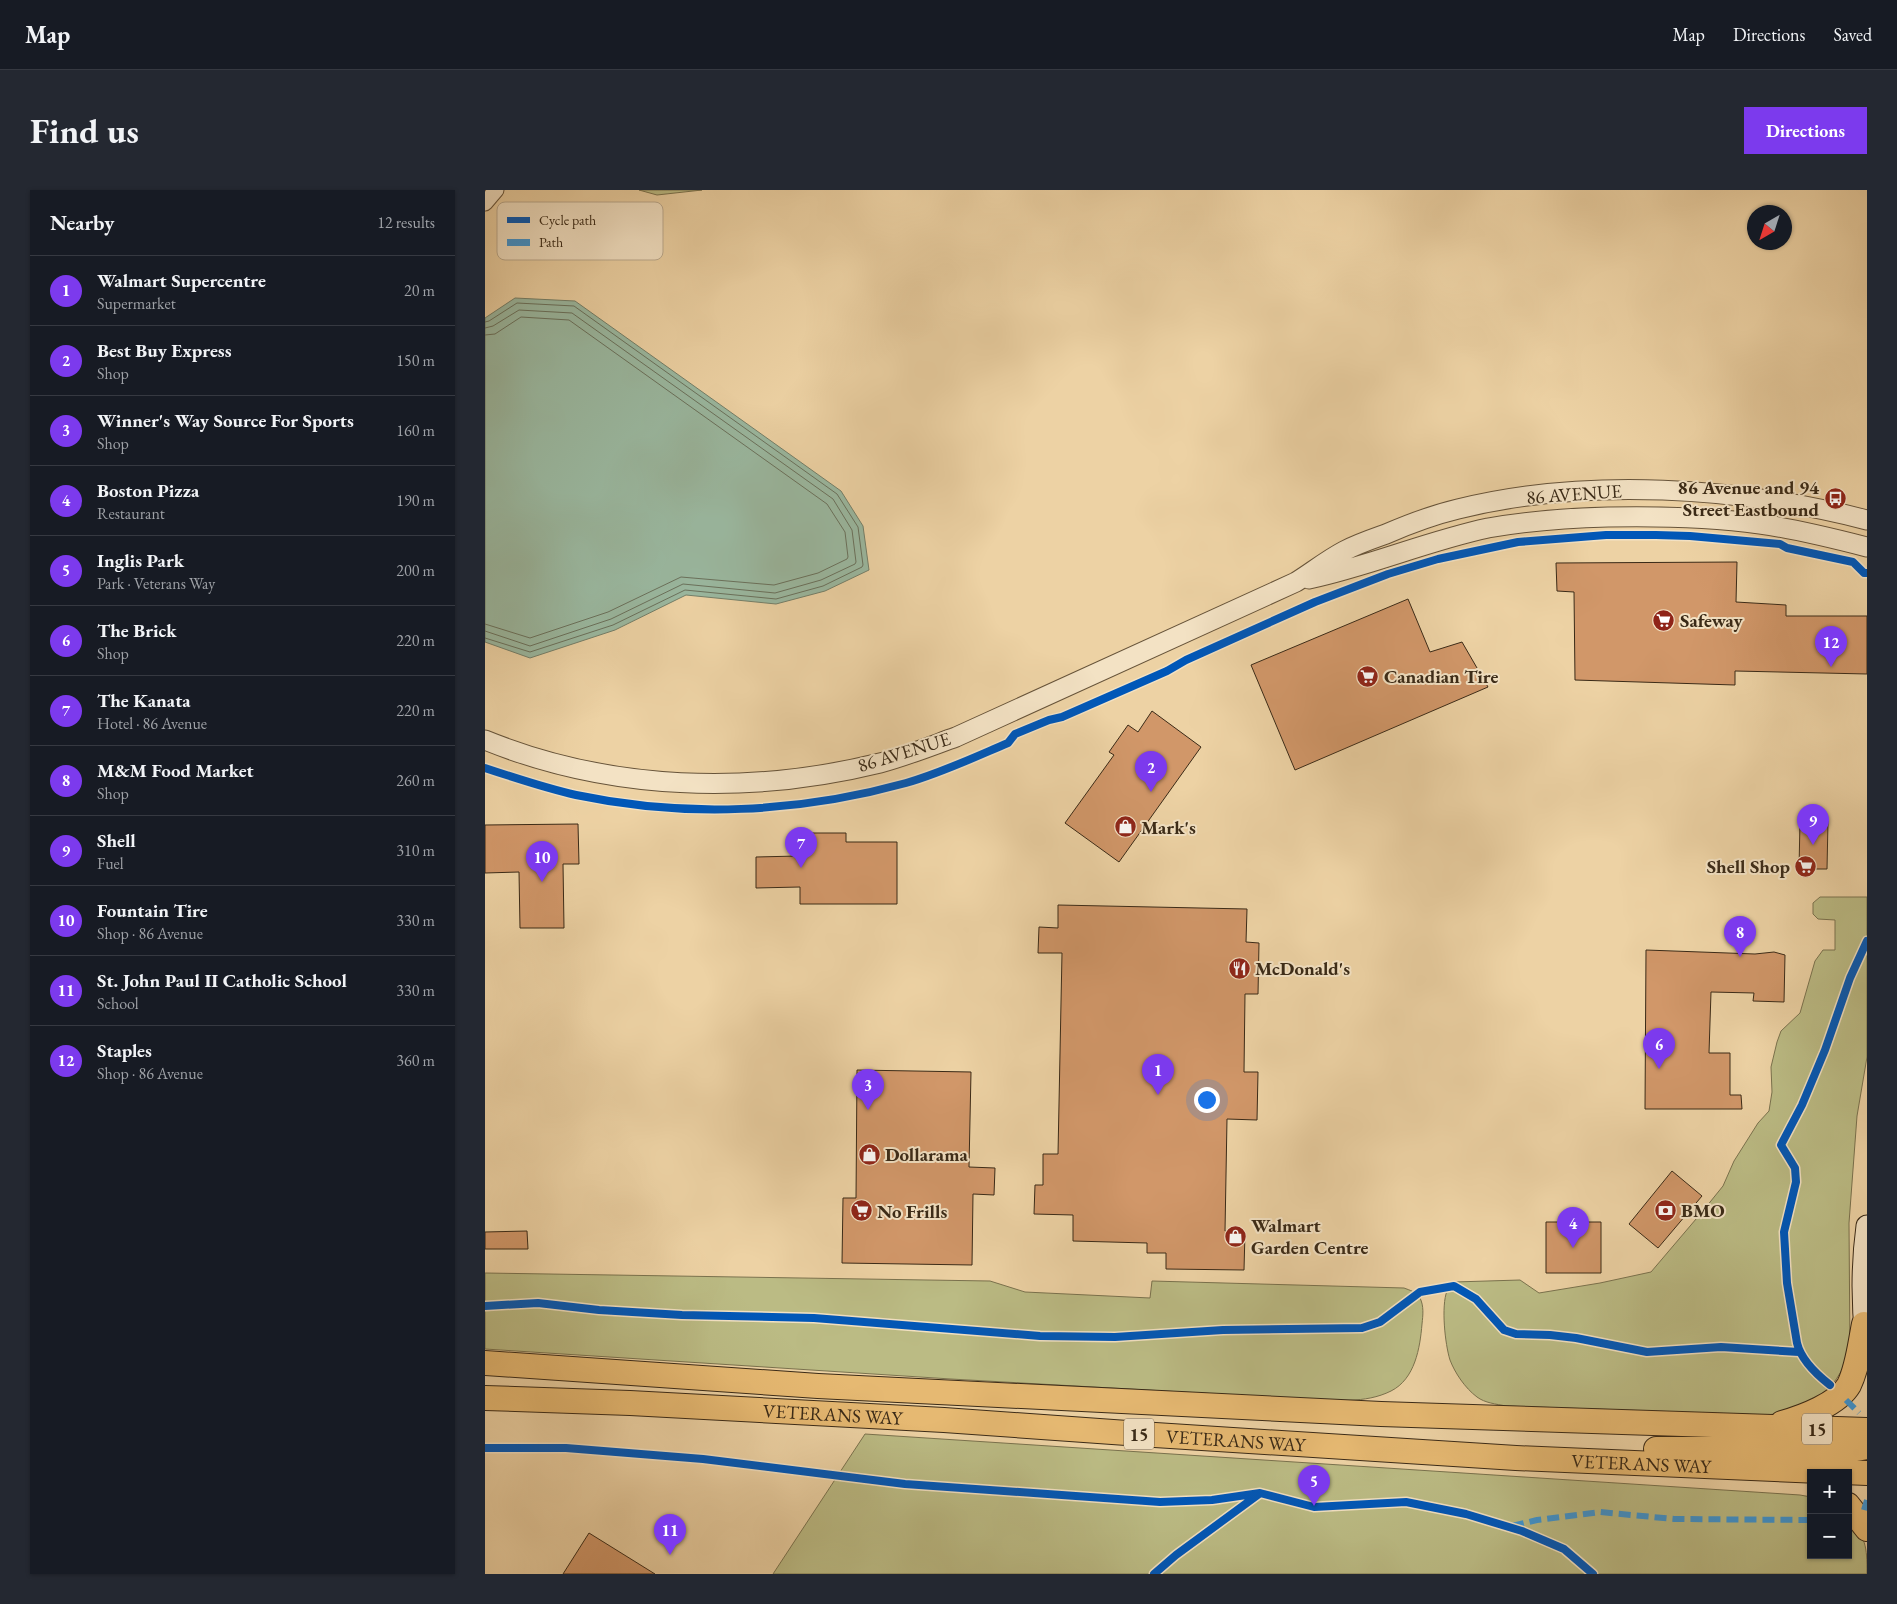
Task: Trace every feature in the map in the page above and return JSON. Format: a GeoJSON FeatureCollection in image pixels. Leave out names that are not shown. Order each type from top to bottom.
{"type":"FeatureCollection","features":[{"type":"Feature","properties":{"kind":"main road"},"geometry":{"type":"LineString","coordinates":[[1867,1226],[1864,1324],[1867,1354]]}},
{"type":"Feature","properties":{"kind":"main road"},"geometry":{"type":"LineString","coordinates":[[1768,1428],[1802,1418],[1833,1401],[1848,1386],[1856,1366],[1864,1324]]}},
{"type":"Feature","properties":{"kind":"main road"},"geometry":{"type":"LineString","coordinates":[[485,1356],[541,1367]]}},
{"type":"Feature","properties":{"kind":"main road","name":"VETERANS WAY"},"geometry":{"type":"LineString","coordinates":[[485,1364],[857,1388],[1381,1414],[1867,1430]]}},
{"type":"Feature","properties":{"kind":"main road","name":"VETERANS WAY"},"geometry":{"type":"LineString","coordinates":[[485,1398],[630,1403],[934,1419],[1155,1436],[1802,1475],[1867,1473]]}},
{"type":"Feature","properties":{"kind":"main road"},"geometry":{"type":"LineString","coordinates":[[1516,1458],[1543,1449],[1856,1449],[1867,1447]]}},
{"type":"Feature","properties":{"kind":"main road"},"geometry":{"type":"LineString","coordinates":[[1852,1510],[1867,1529]]}},
{"type":"Feature","properties":{"kind":"street"},"geometry":{"type":"LineString","coordinates":[[485,203],[496,190]]}},
{"type":"Feature","properties":{"kind":"street","name":"86 AVENUE"},"geometry":{"type":"LineString","coordinates":[[485,740],[538,758],[624,778],[702,784],[750,783],[796,779],[881,763],[915,753],[1296,582],[1343,551],[1420,520],[1456,509],[1516,498],[1590,492],[1672,490],[1797,504],[1867,520]]}},
{"type":"Feature","properties":{"kind":"street","name":"86 AVENUE"},"geometry":{"type":"LineString","coordinates":[[1296,582],[1340,572],[1417,547],[1487,529],[1517,523],[1587,518],[1646,516],[1713,518],[1791,529],[1867,547]]}},
{"type":"Feature","properties":{"kind":"green space"},"geometry":{"type":"Polygon","coordinates":[[[639,190],[702,190],[657,195],[639,190]]]}},
{"type":"Feature","properties":{"kind":"green space"},"geometry":{"type":"Polygon","coordinates":[[[1820,897],[1867,897],[1867,1057],[1857,1116],[1849,1223],[1850,1352],[1844,1367],[1836,1379],[1828,1389],[1808,1404],[1783,1413],[1767,1415],[1506,1406],[1487,1402],[1477,1397],[1461,1380],[1450,1360],[1444,1325],[1444,1306],[1447,1291],[1454,1282],[1520,1280],[1539,1293],[1651,1272],[1723,1186],[1734,1161],[1758,1123],[1769,1111],[1772,1092],[1771,1067],[1781,1031],[1800,1013],[1815,961],[1823,950],[1835,950],[1835,920],[1818,919],[1813,914],[1813,903],[1820,897]]]}},
{"type":"Feature","properties":{"kind":"green space"},"geometry":{"type":"Polygon","coordinates":[[[485,1273],[990,1281],[1025,1292],[1150,1298],[1152,1281],[1404,1288],[1419,1296],[1423,1314],[1420,1343],[1415,1362],[1406,1379],[1399,1386],[1371,1398],[1328,1400],[951,1379],[485,1349],[485,1273]]]}},
{"type":"Feature","properties":{"kind":"green space"},"geometry":{"type":"Polygon","coordinates":[[[865,1434],[1800,1495],[1807,1496],[1807,1559],[1852,1559],[1852,1521],[1862,1537],[1867,1556],[1867,1574],[773,1574],[865,1434]]]}},
{"type":"Feature","properties":{"kind":"water"},"geometry":{"type":"Polygon","coordinates":[[[515,298],[575,301],[841,491],[863,526],[869,570],[825,591],[776,604],[686,595],[615,630],[530,658],[485,642],[485,318],[515,298]]]}},
{"type":"Feature","properties":{"kind":"building"},"geometry":{"type":"Polygon","coordinates":[[[1737,562],[1736,602],[1786,605],[1786,616],[1867,616],[1867,674],[1735,671],[1735,685],[1575,680],[1574,592],[1557,591],[1556,563],[1737,562]]]}},
{"type":"Feature","properties":{"kind":"building","name":"Canadian Tire"},"geometry":{"type":"Polygon","coordinates":[[[1408,599],[1430,652],[1462,642],[1488,687],[1295,770],[1251,665],[1408,599]]]}},
{"type":"Feature","properties":{"kind":"building"},"geometry":{"type":"Polygon","coordinates":[[[1152,711],[1201,747],[1119,862],[1065,823],[1114,755],[1109,752],[1128,725],[1138,732],[1152,711]]]}},
{"type":"Feature","properties":{"kind":"building"},"geometry":{"type":"Polygon","coordinates":[[[1800,821],[1828,821],[1827,869],[1799,869],[1800,821]]]}},
{"type":"Feature","properties":{"kind":"building"},"geometry":{"type":"Polygon","coordinates":[[[578,824],[579,864],[563,864],[564,928],[520,928],[519,872],[485,873],[485,825],[578,824]]]}},
{"type":"Feature","properties":{"kind":"building"},"geometry":{"type":"Polygon","coordinates":[[[798,833],[846,833],[846,842],[897,842],[897,904],[800,904],[800,887],[756,888],[756,857],[798,856],[798,833]]]}},
{"type":"Feature","properties":{"kind":"building"},"geometry":{"type":"Polygon","coordinates":[[[1058,905],[1247,909],[1246,942],[1259,943],[1258,994],[1245,994],[1244,1072],[1258,1072],[1257,1120],[1227,1119],[1225,1231],[1245,1232],[1244,1270],[1166,1269],[1166,1253],[1147,1253],[1147,1243],[1073,1241],[1073,1215],[1034,1214],[1035,1185],[1043,1185],[1043,1154],[1058,1154],[1062,953],[1038,953],[1039,927],[1058,928],[1058,905]]]}},
{"type":"Feature","properties":{"kind":"building"},"geometry":{"type":"Polygon","coordinates":[[[1646,950],[1755,954],[1774,952],[1785,955],[1784,1002],[1753,1001],[1754,993],[1711,992],[1709,1053],[1730,1053],[1730,1095],[1741,1095],[1742,1109],[1645,1109],[1646,950]]]}},
{"type":"Feature","properties":{"kind":"building"},"geometry":{"type":"Polygon","coordinates":[[[857,1070],[971,1072],[969,1167],[995,1168],[994,1195],[973,1194],[972,1265],[842,1263],[843,1198],[856,1198],[857,1070]]]}},
{"type":"Feature","properties":{"kind":"building","name":"BMO"},"geometry":{"type":"Polygon","coordinates":[[[1672,1171],[1702,1196],[1658,1248],[1629,1224],[1672,1171]]]}},
{"type":"Feature","properties":{"kind":"building"},"geometry":{"type":"Polygon","coordinates":[[[1546,1222],[1601,1222],[1601,1273],[1546,1273],[1546,1222]]]}},
{"type":"Feature","properties":{"kind":"building"},"geometry":{"type":"Polygon","coordinates":[[[527,1231],[528,1249],[485,1249],[485,1232],[527,1231]]]}},
{"type":"Feature","properties":{"kind":"building"},"geometry":{"type":"Polygon","coordinates":[[[589,1533],[655,1574],[563,1574],[589,1533]]]}},
{"type":"Feature","properties":{"kind":"marked path"},"geometry":{"type":"LineString","coordinates":[[1846,1400],[1859,1413]]}},
{"type":"Feature","properties":{"kind":"marked path"},"geometry":{"type":"LineString","coordinates":[[1864,1510],[1867,1500]]}},
{"type":"Feature","properties":{"kind":"marked path"},"geometry":{"type":"LineString","coordinates":[[1512,1526],[1537,1520],[1600,1512],[1674,1519],[1807,1520]]}},
{"type":"Feature","properties":{"kind":"cycle path"},"geometry":{"type":"LineString","coordinates":[[485,768],[576,795],[658,807],[741,809],[824,801],[906,783],[945,770],[1008,743],[1015,734],[1049,720],[1062,717],[1167,671],[1186,660],[1315,602],[1388,574],[1438,559],[1518,542],[1606,535],[1690,536],[1780,544],[1787,548],[1853,562],[1864,573],[1867,573]]}},
{"type":"Feature","properties":{"kind":"cycle path"},"geometry":{"type":"LineString","coordinates":[[1830,1385],[1806,1361],[1797,1343],[1787,1283],[1784,1232],[1796,1182],[1795,1168],[1781,1145],[1802,1105],[1825,1050],[1850,978],[1867,941]]}},
{"type":"Feature","properties":{"kind":"cycle path"},"geometry":{"type":"LineString","coordinates":[[485,1306],[538,1303],[599,1310],[682,1315],[814,1318],[1040,1336],[1115,1337],[1223,1330],[1362,1328],[1380,1322],[1420,1292],[1454,1286],[1476,1299],[1504,1330],[1516,1334],[1576,1338],[1647,1352],[1721,1347],[1799,1352]]}},
{"type":"Feature","properties":{"kind":"cycle path"},"geometry":{"type":"LineString","coordinates":[[485,1448],[566,1448],[703,1459],[905,1484],[1160,1502],[1212,1500],[1260,1493],[1314,1507],[1406,1502],[1466,1514],[1522,1531],[1564,1549],[1593,1574]]}},
{"type":"Feature","properties":{"kind":"cycle path"},"geometry":{"type":"LineString","coordinates":[[1154,1574],[1176,1555],[1259,1494]]}},
{"type":"Feature","properties":{"kind":"place","name":"86 Avenue and 94 Street Eastbound"},"geometry":{"type":"Point","coordinates":[1835,498]}},
{"type":"Feature","properties":{"kind":"place","name":"Safeway"},"geometry":{"type":"Point","coordinates":[1664,620]}},
{"type":"Feature","properties":{"kind":"place","name":"Staples"},"geometry":{"type":"Point","coordinates":[1831,667]}},
{"type":"Feature","properties":{"kind":"place","name":"Canadian Tire"},"geometry":{"type":"Point","coordinates":[1368,676]}},
{"type":"Feature","properties":{"kind":"place","name":"Best Buy Express"},"geometry":{"type":"Point","coordinates":[1151,792]}},
{"type":"Feature","properties":{"kind":"place","name":"Mark's"},"geometry":{"type":"Point","coordinates":[1125,827]}},
{"type":"Feature","properties":{"kind":"place","name":"Shell"},"geometry":{"type":"Point","coordinates":[1813,845]}},
{"type":"Feature","properties":{"kind":"place","name":"Shell Shop"},"geometry":{"type":"Point","coordinates":[1806,866]}},
{"type":"Feature","properties":{"kind":"place","name":"The Kanata"},"geometry":{"type":"Point","coordinates":[801,868]}},
{"type":"Feature","properties":{"kind":"place","name":"Fountain Tire"},"geometry":{"type":"Point","coordinates":[542,882]}},
{"type":"Feature","properties":{"kind":"place","name":"M&M Food Market"},"geometry":{"type":"Point","coordinates":[1740,957]}},
{"type":"Feature","properties":{"kind":"place","name":"McDonald's"},"geometry":{"type":"Point","coordinates":[1239,968]}},
{"type":"Feature","properties":{"kind":"place","name":"The Brick"},"geometry":{"type":"Point","coordinates":[1659,1069]}},
{"type":"Feature","properties":{"kind":"place","name":"Walmart Supercentre"},"geometry":{"type":"Point","coordinates":[1158,1095]}},
{"type":"Feature","properties":{"kind":"place","name":"Winner's Way Source For Sports"},"geometry":{"type":"Point","coordinates":[868,1110]}},
{"type":"Feature","properties":{"kind":"place","name":"Dollarama"},"geometry":{"type":"Point","coordinates":[869,1154]}},
{"type":"Feature","properties":{"kind":"place","name":"BMO"},"geometry":{"type":"Point","coordinates":[1665,1210]}},
{"type":"Feature","properties":{"kind":"place","name":"No Frills"},"geometry":{"type":"Point","coordinates":[861,1211]}},
{"type":"Feature","properties":{"kind":"place","name":"Walmart Garden Centre"},"geometry":{"type":"Point","coordinates":[1235,1236]}},
{"type":"Feature","properties":{"kind":"place","name":"Boston Pizza"},"geometry":{"type":"Point","coordinates":[1573,1248]}},
{"type":"Feature","properties":{"kind":"place","name":"Inglis Park"},"geometry":{"type":"Point","coordinates":[1314,1506]}},
{"type":"Feature","properties":{"kind":"place","name":"St. John Paul II Catholic School"},"geometry":{"type":"Point","coordinates":[670,1555]}}]}
